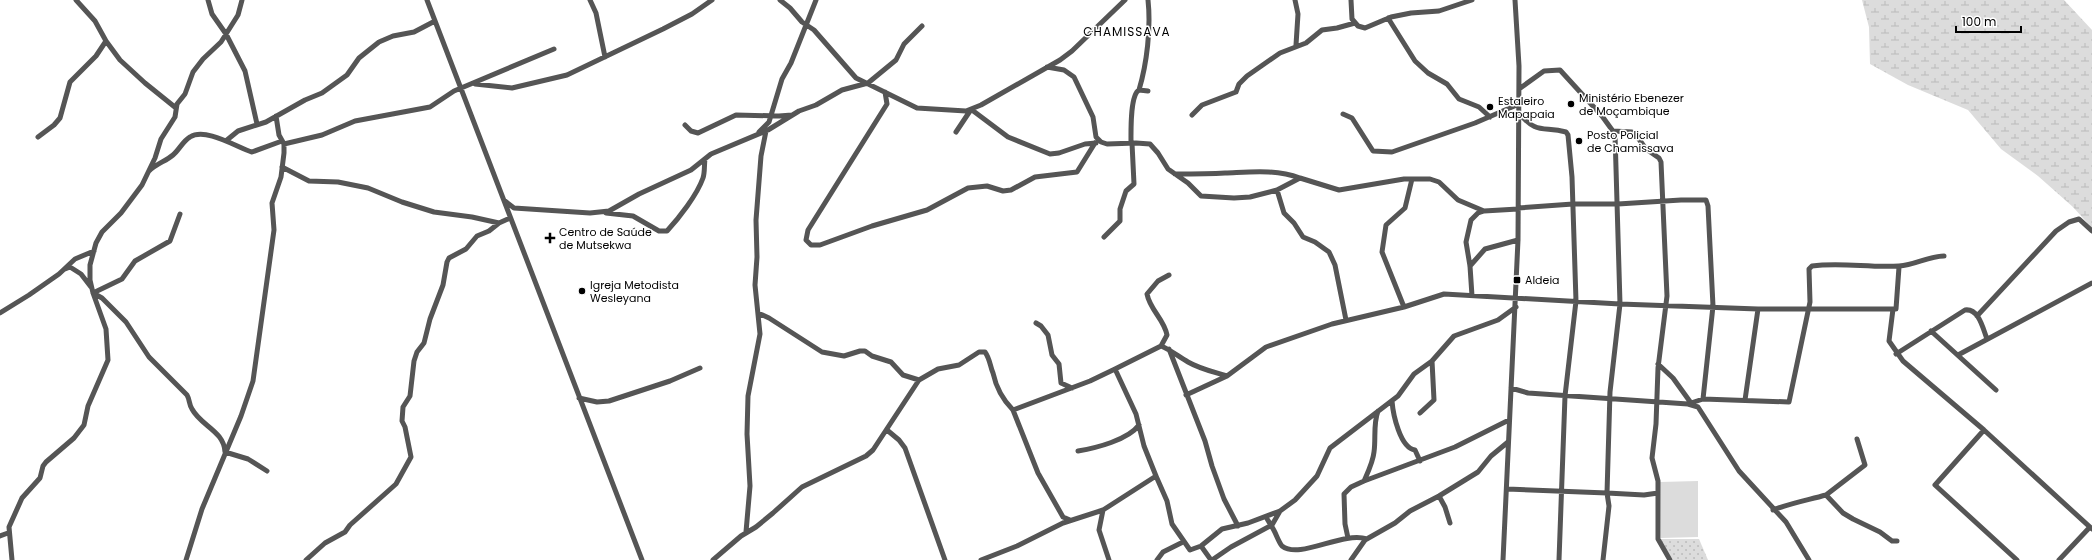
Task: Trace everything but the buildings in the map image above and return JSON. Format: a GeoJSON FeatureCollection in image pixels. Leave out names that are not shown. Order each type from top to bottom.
{"type":"FeatureCollection","features":[{"type":"Feature","properties":{"kind":"street"},"geometry":{"type":"LineString","coordinates":[[76,0],[95,21],[106,41],[120,60],[176,108]]}},
{"type":"Feature","properties":{"kind":"street"},"geometry":{"type":"LineString","coordinates":[[208,0],[212,14],[226,34],[249,81],[254,119],[257,124]]}},
{"type":"Feature","properties":{"kind":"street"},"geometry":{"type":"LineString","coordinates":[[12,560],[8,533],[22,498],[40,478],[43,466],[74,438],[84,425],[88,406],[108,360],[106,330],[92,290],[90,265],[102,232],[129,202],[148,173],[161,139],[175,117],[176,108],[185,94],[196,67],[226,34],[238,15],[242,0]]}},
{"type":"Feature","properties":{"kind":"street"},"geometry":{"type":"LineString","coordinates":[[427,0],[642,560]]}},
{"type":"Feature","properties":{"kind":"street"},"geometry":{"type":"LineString","coordinates":[[590,0],[596,13],[605,57]]}},
{"type":"Feature","properties":{"kind":"street"},"geometry":{"type":"LineString","coordinates":[[473,84],[512,88],[567,75],[692,14],[712,0]]}},
{"type":"Feature","properties":{"kind":"street"},"geometry":{"type":"LineString","coordinates":[[780,0],[814,30],[851,74],[917,108],[971,110],[1008,137],[1037,150],[1050,154],[1059,153],[1085,144],[1150,144],[1174,174],[1204,196],[1242,198],[1277,190],[1300,178]]}},
{"type":"Feature","properties":{"kind":"street"},"geometry":{"type":"LineString","coordinates":[[755,135],[764,127],[770,116],[782,79],[791,63],[816,0]]}},
{"type":"Feature","properties":{"kind":"street"},"geometry":{"type":"LineString","coordinates":[[956,132],[971,110],[1047,67],[1072,51],[1125,0]]}},
{"type":"Feature","properties":{"kind":"street"},"geometry":{"type":"LineString","coordinates":[[1104,237],[1120,221],[1120,209],[1126,191],[1134,184],[1131,143],[1133,107],[1135,93],[1139,90],[1146,55],[1150,16],[1148,0]]}},
{"type":"Feature","properties":{"kind":"street"},"geometry":{"type":"LineString","coordinates":[[1294,0],[1298,14],[1296,45]]}},
{"type":"Feature","properties":{"kind":"street"},"geometry":{"type":"LineString","coordinates":[[1351,0],[1351,15],[1355,23],[1361,28],[1365,28],[1388,18],[1411,13],[1439,11],[1472,0]]}},
{"type":"Feature","properties":{"kind":"street"},"geometry":{"type":"LineString","coordinates":[[1503,560],[1509,420],[1517,298],[1519,113],[1518,35],[1514,0]]}},
{"type":"Feature","properties":{"kind":"street"},"geometry":{"type":"LineString","coordinates":[[1388,18],[1415,61],[1428,73],[1447,84],[1459,99],[1479,107],[1490,117]]}},
{"type":"Feature","properties":{"kind":"street"},"geometry":{"type":"LineString","coordinates":[[226,140],[238,131],[276,116],[305,100],[322,93],[341,80],[351,70],[359,58],[379,42],[393,36],[414,32],[435,21]]}},
{"type":"Feature","properties":{"kind":"street"},"geometry":{"type":"LineString","coordinates":[[1192,115],[1202,104],[1236,92],[1239,84],[1252,72],[1280,53],[1306,42],[1322,30],[1338,28],[1355,23]]}},
{"type":"Feature","properties":{"kind":"street"},"geometry":{"type":"LineString","coordinates":[[604,212],[691,170],[705,159],[766,131],[793,115],[842,90],[868,83],[896,60],[904,44],[922,26]]}},
{"type":"Feature","properties":{"kind":"street"},"geometry":{"type":"LineString","coordinates":[[38,137],[54,125],[60,118],[70,82],[96,56],[106,41]]}},
{"type":"Feature","properties":{"kind":"street"},"geometry":{"type":"LineString","coordinates":[[148,173],[174,154],[191,136],[211,136],[226,140],[252,152],[283,142],[322,135],[355,121],[430,107],[454,91],[554,48]]}},
{"type":"Feature","properties":{"kind":"street"},"geometry":{"type":"LineString","coordinates":[[1047,67],[1064,70],[1074,77],[1093,117],[1098,143]]}},
{"type":"Feature","properties":{"kind":"street"},"geometry":{"type":"LineString","coordinates":[[1518,89],[1544,71],[1560,70],[1602,116],[1613,131],[1615,137],[1620,304],[1610,399],[1607,493],[1609,506],[1603,560]]}},
{"type":"Feature","properties":{"kind":"street"},"geometry":{"type":"LineString","coordinates":[[454,91],[458,81]]}},
{"type":"Feature","properties":{"kind":"street"},"geometry":{"type":"LineString","coordinates":[[1139,90],[1148,91]]}},
{"type":"Feature","properties":{"kind":"street"},"geometry":{"type":"LineString","coordinates":[[885,92],[887,104],[808,230],[806,240],[811,245],[820,245],[872,226],[927,210],[968,188],[987,186],[1003,191],[1010,190],[1035,177],[1077,172],[1098,143]]}},
{"type":"Feature","properties":{"kind":"street"},"geometry":{"type":"LineString","coordinates":[[1343,114],[1352,118],[1368,144],[1375,152],[1392,152],[1490,117],[1518,104]]}},
{"type":"Feature","properties":{"kind":"street"},"geometry":{"type":"LineString","coordinates":[[1519,113],[1528,124],[1537,128],[1564,131],[1567,134],[1573,204],[1576,301],[1564,396],[1559,560]]}},
{"type":"Feature","properties":{"kind":"street"},"geometry":{"type":"LineString","coordinates":[[685,125],[691,132],[698,133],[736,115],[793,115]]}},
{"type":"Feature","properties":{"kind":"street"},"geometry":{"type":"LineString","coordinates":[[186,560],[202,509],[241,416],[253,381],[274,230],[272,203],[282,167],[283,142],[276,116]]}},
{"type":"Feature","properties":{"kind":"street"},"geometry":{"type":"LineString","coordinates":[[746,532],[750,486],[748,474],[748,396],[759,345],[760,324],[755,285],[757,257],[756,220],[761,156],[766,131]]}},
{"type":"Feature","properties":{"kind":"street"},"geometry":{"type":"LineString","coordinates":[[1613,131],[1632,132],[1646,149],[1661,160],[1666,306],[1658,364],[1652,458],[1658,481],[1658,539],[1670,560]]}},
{"type":"Feature","properties":{"kind":"street"},"geometry":{"type":"LineString","coordinates":[[503,200],[514,208],[604,212],[632,216],[659,231],[667,231],[675,222],[700,184],[704,175],[705,159]]}},
{"type":"Feature","properties":{"kind":"street"},"geometry":{"type":"LineString","coordinates":[[282,167],[309,181],[338,182],[368,188],[402,202],[434,212],[472,217],[499,223]]}},
{"type":"Feature","properties":{"kind":"street"},"geometry":{"type":"LineString","coordinates":[[1174,174],[1213,174],[1249,170],[1272,172],[1300,178],[1338,190],[1412,179],[1435,180],[1458,200],[1484,211]]}},
{"type":"Feature","properties":{"kind":"street"},"geometry":{"type":"LineString","coordinates":[[1404,307],[1382,252],[1386,225],[1405,208],[1412,179]]}},
{"type":"Feature","properties":{"kind":"street"},"geometry":{"type":"LineString","coordinates":[[1277,190],[1284,213],[1294,223],[1302,237],[1327,249],[1333,259],[1346,320]]}},
{"type":"Feature","properties":{"kind":"street"},"geometry":{"type":"LineString","coordinates":[[1472,296],[1470,266],[1466,246],[1469,224],[1478,213],[1484,211],[1573,204],[1618,204],[1704,200],[1707,203],[1712,262],[1713,306],[1703,399]]}},
{"type":"Feature","properties":{"kind":"street"},"geometry":{"type":"LineString","coordinates":[[306,560],[324,543],[345,532],[350,525],[396,484],[408,464],[411,457],[405,427],[402,421],[403,407],[410,396],[411,377],[416,352],[424,343],[430,319],[443,285],[447,262],[450,258],[466,249],[477,236],[489,231],[510,217],[514,208]]}},
{"type":"Feature","properties":{"kind":"street"},"geometry":{"type":"LineString","coordinates":[[92,290],[122,279],[136,261],[170,241],[180,214]]}},
{"type":"Feature","properties":{"kind":"street"},"geometry":{"type":"LineString","coordinates":[[1978,316],[2056,231],[2069,222],[2079,219],[2092,231]]}},
{"type":"Feature","properties":{"kind":"street"},"geometry":{"type":"LineString","coordinates":[[1470,266],[1485,250],[1518,240]]}},
{"type":"Feature","properties":{"kind":"street"},"geometry":{"type":"LineString","coordinates":[[0,313],[29,295],[75,259],[94,252]]}},
{"type":"Feature","properties":{"kind":"street"},"geometry":{"type":"LineString","coordinates":[[1689,404],[1703,399],[1789,402],[1808,309],[1809,269],[1812,266],[1843,264],[1899,266],[1936,256],[1944,256]]}},
{"type":"Feature","properties":{"kind":"street"},"geometry":{"type":"LineString","coordinates":[[1186,395],[1227,376],[1266,347],[1346,320],[1404,307],[1441,294],[1666,306],[1713,306],[1758,309],[1893,309],[1897,307],[1899,266]]}},
{"type":"Feature","properties":{"kind":"street"},"geometry":{"type":"LineString","coordinates":[[62,270],[70,267],[75,270],[92,290],[126,322],[149,357],[187,395],[191,402],[191,408],[200,419],[223,440],[225,452]]}},
{"type":"Feature","properties":{"kind":"street"},"geometry":{"type":"LineString","coordinates":[[1013,410],[1072,388],[1161,346],[1167,335],[1166,328],[1151,308],[1147,294],[1158,281],[1169,275]]}},
{"type":"Feature","properties":{"kind":"street"},"geometry":{"type":"LineString","coordinates":[[1958,356],[2092,283]]}},
{"type":"Feature","properties":{"kind":"street"},"geometry":{"type":"LineString","coordinates":[[1115,369],[1139,425],[1156,476],[1167,501],[1172,524],[1183,542],[1190,550],[1200,546],[1222,529],[1238,526],[1266,517],[1280,511],[1295,500],[1318,476],[1330,448],[1378,410],[1392,401],[1414,374],[1432,361],[1454,336],[1492,323],[1516,307]]}},
{"type":"Feature","properties":{"kind":"street"},"geometry":{"type":"LineString","coordinates":[[1745,400],[1758,309]]}},
{"type":"Feature","properties":{"kind":"street"},"geometry":{"type":"LineString","coordinates":[[1893,309],[1893,319],[1889,338],[1896,354],[1984,430],[2091,528],[2059,560]]}},
{"type":"Feature","properties":{"kind":"street"},"geometry":{"type":"LineString","coordinates":[[1896,354],[1965,310],[1972,311],[1978,316],[1987,339]]}},
{"type":"Feature","properties":{"kind":"street"},"geometry":{"type":"LineString","coordinates":[[758,313],[822,352],[844,356],[865,351],[872,356],[890,362],[903,375],[919,380]]}},
{"type":"Feature","properties":{"kind":"street"},"geometry":{"type":"LineString","coordinates":[[1036,324],[1041,326],[1048,334],[1052,354],[1059,364],[1061,383],[1072,388]]}},
{"type":"Feature","properties":{"kind":"street"},"geometry":{"type":"LineString","coordinates":[[1932,331],[1996,390]]}},
{"type":"Feature","properties":{"kind":"street"},"geometry":{"type":"LineString","coordinates":[[1161,346],[1169,349],[1188,362],[1227,376]]}},
{"type":"Feature","properties":{"kind":"street"},"geometry":{"type":"LineString","coordinates":[[1169,349],[1205,441],[1224,499],[1238,526]]}},
{"type":"Feature","properties":{"kind":"street"},"geometry":{"type":"LineString","coordinates":[[713,560],[746,532],[756,527],[802,487],[866,456],[873,450],[919,380],[938,369],[959,365],[979,352],[985,352],[989,358],[993,375],[1000,393],[1013,410],[1038,473],[1063,517],[1072,520]]}},
{"type":"Feature","properties":{"kind":"street"},"geometry":{"type":"LineString","coordinates":[[1420,413],[1434,400],[1432,361]]}},
{"type":"Feature","properties":{"kind":"street"},"geometry":{"type":"LineString","coordinates":[[1658,364],[1673,378],[1689,404]]}},
{"type":"Feature","properties":{"kind":"street"},"geometry":{"type":"LineString","coordinates":[[579,398],[597,402],[609,402],[670,381],[700,368]]}},
{"type":"Feature","properties":{"kind":"street"},"geometry":{"type":"LineString","coordinates":[[1511,388],[1528,393],[1656,403],[1689,404],[1698,407],[1703,412],[1721,445],[1739,471],[1789,527],[1809,560]]}},
{"type":"Feature","properties":{"kind":"street"},"geometry":{"type":"LineString","coordinates":[[1392,401],[1394,420],[1405,444],[1408,448],[1415,450],[1420,461]]}},
{"type":"Feature","properties":{"kind":"street"},"geometry":{"type":"LineString","coordinates":[[1364,482],[1373,458],[1375,421],[1378,410]]}},
{"type":"Feature","properties":{"kind":"street"},"geometry":{"type":"LineString","coordinates":[[1348,538],[1345,524],[1344,494],[1351,487],[1420,461],[1509,420]]}},
{"type":"Feature","properties":{"kind":"street"},"geometry":{"type":"LineString","coordinates":[[1078,451],[1095,448],[1132,433],[1139,425]]}},
{"type":"Feature","properties":{"kind":"street"},"geometry":{"type":"LineString","coordinates":[[887,430],[899,440],[905,448],[945,560]]}},
{"type":"Feature","properties":{"kind":"street"},"geometry":{"type":"LineString","coordinates":[[1984,430],[1935,485],[2017,560]]}},
{"type":"Feature","properties":{"kind":"street"},"geometry":{"type":"LineString","coordinates":[[1773,510],[1791,503],[1826,495],[1865,465],[1857,439]]}},
{"type":"Feature","properties":{"kind":"street"},"geometry":{"type":"LineString","coordinates":[[1350,560],[1366,539],[1395,523],[1410,511],[1439,496],[1478,472],[1491,456],[1508,442]]}},
{"type":"Feature","properties":{"kind":"street"},"geometry":{"type":"LineString","coordinates":[[225,452],[248,458],[267,471]]}},
{"type":"Feature","properties":{"kind":"street"},"geometry":{"type":"LineString","coordinates":[[982,560],[1017,546],[1072,520],[1103,510],[1156,476]]}},
{"type":"Feature","properties":{"kind":"street"},"geometry":{"type":"LineString","coordinates":[[1507,489],[1644,495],[1658,493]]}},
{"type":"Feature","properties":{"kind":"street"},"geometry":{"type":"LineString","coordinates":[[1826,495],[1852,520],[1880,532],[1892,540],[1897,541]]}},
{"type":"Feature","properties":{"kind":"street"},"geometry":{"type":"LineString","coordinates":[[1439,496],[1445,507],[1450,522]]}},
{"type":"Feature","properties":{"kind":"street"},"geometry":{"type":"LineString","coordinates":[[1103,510],[1099,530],[1109,560]]}},
{"type":"Feature","properties":{"kind":"street"},"geometry":{"type":"LineString","coordinates":[[1200,546],[1212,560],[1231,547],[1275,522],[1280,511]]}},
{"type":"Feature","properties":{"kind":"street"},"geometry":{"type":"LineString","coordinates":[[1266,517],[1282,546],[1298,554],[1320,549],[1348,538],[1361,537],[1366,539]]}},
{"type":"Feature","properties":{"kind":"street"},"geometry":{"type":"LineString","coordinates":[[0,536],[8,533]]}},
{"type":"Feature","properties":{"kind":"street"},"geometry":{"type":"LineString","coordinates":[[1157,560],[1163,552],[1183,542]]}},
{"type":"Feature","properties":{"kind":"green space"},"geometry":{"type":"Polygon","coordinates":[[[1862,0],[2064,0],[2092,30],[2092,228],[2073,207],[2038,176],[2001,149],[1968,110],[1908,85],[1870,64],[1869,27],[1862,0]]]}},
{"type":"Feature","properties":{"kind":"green space"},"geometry":{"type":"Polygon","coordinates":[[[1698,481],[1698,537],[1661,538],[1660,482],[1698,481]]]}},
{"type":"Feature","properties":{"kind":"green space"},"geometry":{"type":"Polygon","coordinates":[[[1660,539],[1699,539],[1708,560],[1673,560],[1660,539]]]}},
{"type":"Feature","properties":{"kind":"place","name":"Ministério Ebenezer de Moçambique"},"geometry":{"type":"Point","coordinates":[1571,104]}},
{"type":"Feature","properties":{"kind":"place","name":"Estaleiro Mapapaia"},"geometry":{"type":"Point","coordinates":[1490,107]}},
{"type":"Feature","properties":{"kind":"place","name":"Posto Policial de Chamissava"},"geometry":{"type":"Point","coordinates":[1579,141]}},
{"type":"Feature","properties":{"kind":"place","name":"Centro de Saúde de Mutsekwa"},"geometry":{"type":"Point","coordinates":[550,238]}},
{"type":"Feature","properties":{"kind":"place","name":"Aldeia"},"geometry":{"type":"Point","coordinates":[1517,280]}},
{"type":"Feature","properties":{"kind":"place","name":"Igreja Metodista Wesleyana"},"geometry":{"type":"Point","coordinates":[582,291]}},
{"type":"Feature","properties":{"kind":"district","name":"CHAMISSAVA"},"geometry":{"type":"Point","coordinates":[1127,32]}}]}
